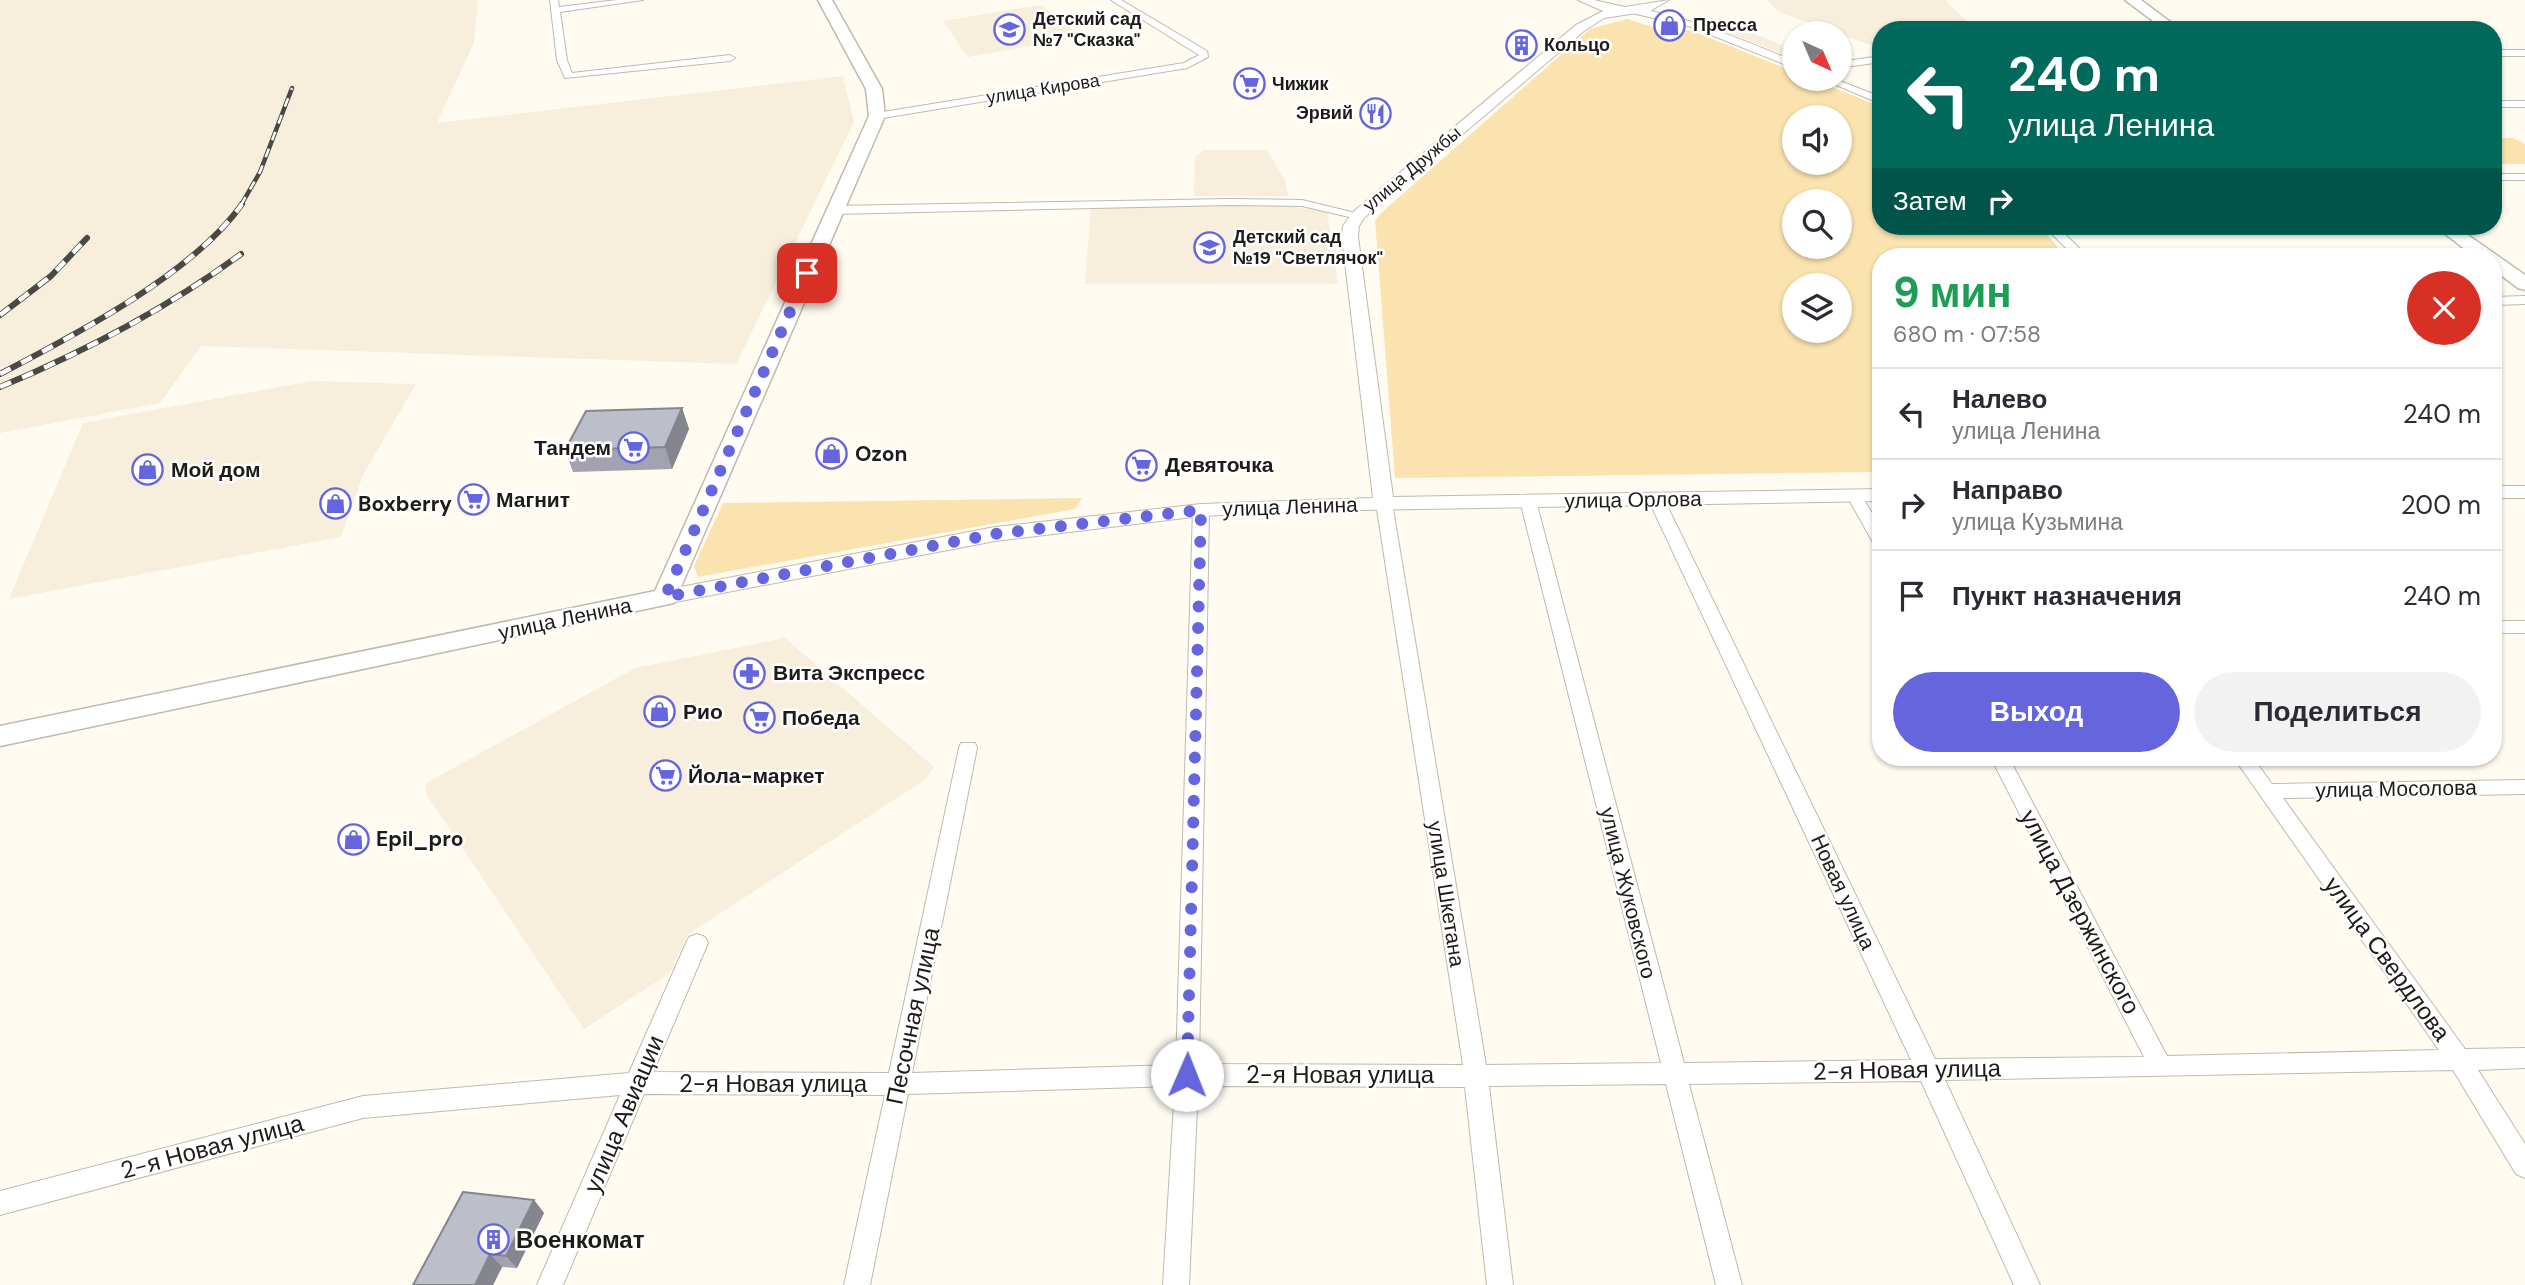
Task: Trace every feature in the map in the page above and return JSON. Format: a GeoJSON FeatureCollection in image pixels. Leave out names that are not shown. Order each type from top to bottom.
{"type":"FeatureCollection","features":[{"type":"Feature","properties":{"kind":"main road"},"geometry":{"type":"LineString","coordinates":[[665,597],[877,116],[874,89],[825,0]]}},
{"type":"Feature","properties":{"kind":"main road"},"geometry":{"type":"LineString","coordinates":[[2132,0],[2161,21]]}},
{"type":"Feature","properties":{"kind":"main road"},"geometry":{"type":"LineString","coordinates":[[2456,235],[2475,248]]}},
{"type":"Feature","properties":{"kind":"main road"},"geometry":{"type":"LineString","coordinates":[[2502,268],[2525,284]]}},
{"type":"Feature","properties":{"kind":"main road","name":"улица Ленина"},"geometry":{"type":"LineString","coordinates":[[0,736],[665,597]]}},
{"type":"Feature","properties":{"kind":"street"},"geometry":{"type":"LineString","coordinates":[[639,0],[555,5],[562,60],[568,76],[730,58]]}},
{"type":"Feature","properties":{"kind":"street","name":"улица Кирова"},"geometry":{"type":"LineString","coordinates":[[877,116],[1199,61],[1204,53],[1115,0]]}},
{"type":"Feature","properties":{"kind":"street"},"geometry":{"type":"LineString","coordinates":[[1584,0],[1604,7],[1658,13],[1697,25],[1782,60]]}},
{"type":"Feature","properties":{"kind":"street"},"geometry":{"type":"LineString","coordinates":[[1584,0],[1595,17],[1649,8],[1664,0],[1697,25]]}},
{"type":"Feature","properties":{"kind":"street","name":"улица Дружбы"},"geometry":{"type":"LineString","coordinates":[[1384,503],[1350,237],[1351,226],[1359,215],[1595,17]]}},
{"type":"Feature","properties":{"kind":"street"},"geometry":{"type":"LineString","coordinates":[[2502,53],[2525,53]]}},
{"type":"Feature","properties":{"kind":"street"},"geometry":{"type":"LineString","coordinates":[[1852,63],[1872,60]]}},
{"type":"Feature","properties":{"kind":"street"},"geometry":{"type":"LineString","coordinates":[[1852,89],[1872,97]]}},
{"type":"Feature","properties":{"kind":"street"},"geometry":{"type":"LineString","coordinates":[[2502,104],[2525,104]]}},
{"type":"Feature","properties":{"kind":"street"},"geometry":{"type":"LineString","coordinates":[[2502,177],[2525,177]]}},
{"type":"Feature","properties":{"kind":"street"},"geometry":{"type":"LineString","coordinates":[[834,210],[1229,202],[1302,203],[1359,215]]}},
{"type":"Feature","properties":{"kind":"street"},"geometry":{"type":"LineString","coordinates":[[2059,235],[2072,248]]}},
{"type":"Feature","properties":{"kind":"street"},"geometry":{"type":"LineString","coordinates":[[2502,301],[2525,300]]}},
{"type":"Feature","properties":{"kind":"street"},"geometry":{"type":"LineString","coordinates":[[2502,492],[2525,492]]}},
{"type":"Feature","properties":{"kind":"street","name":"улица Орлова"},"geometry":{"type":"LineString","coordinates":[[1384,503],[1872,495]]}},
{"type":"Feature","properties":{"kind":"street"},"geometry":{"type":"LineString","coordinates":[[1855,496],[1872,526]]}},
{"type":"Feature","properties":{"kind":"street","name":"Новая улица"},"geometry":{"type":"LineString","coordinates":[[1656,499],[1928,1070],[2026,1285]]}},
{"type":"Feature","properties":{"kind":"street","name":"улица Жуковского"},"geometry":{"type":"LineString","coordinates":[[1528,501],[1729,1285]]}},
{"type":"Feature","properties":{"kind":"street","name":"улица Ленина"},"geometry":{"type":"LineString","coordinates":[[665,597],[995,534],[1201,510],[1384,503]]}},
{"type":"Feature","properties":{"kind":"street","name":"улица Шкетана"},"geometry":{"type":"LineString","coordinates":[[1384,503],[1476,1076],[1500,1285]]}},
{"type":"Feature","properties":{"kind":"street"},"geometry":{"type":"LineString","coordinates":[[1176,1285],[1187,1075],[1201,510]]}},
{"type":"Feature","properties":{"kind":"street"},"geometry":{"type":"LineString","coordinates":[[2502,627],[2525,627]]}},
{"type":"Feature","properties":{"kind":"street","name":"Песочная улица"},"geometry":{"type":"LineString","coordinates":[[857,1285],[968,748]]}},
{"type":"Feature","properties":{"kind":"street","name":"улица Дзержинского"},"geometry":{"type":"LineString","coordinates":[[2004,766],[2161,1067]]}},
{"type":"Feature","properties":{"kind":"street","name":"улица Свердлова"},"geometry":{"type":"LineString","coordinates":[[2249,766],[2459,1059],[2525,1166]]}},
{"type":"Feature","properties":{"kind":"street","name":"улица Мосолова"},"geometry":{"type":"LineString","coordinates":[[2267,791],[2525,787]]}},
{"type":"Feature","properties":{"kind":"street","name":"улица Авиации"},"geometry":{"type":"LineString","coordinates":[[550,1285],[697,943]]}},
{"type":"Feature","properties":{"kind":"street","name":"2-я Новая улица"},"geometry":{"type":"LineString","coordinates":[[0,1203],[363,1107],[638,1083],[899,1084],[1187,1075],[1476,1076],[2161,1067],[2525,1058]]}},
{"type":"Feature","properties":{"kind":"shaded area"},"geometry":{"type":"Polygon","coordinates":[[[0,0],[478,0],[474,43],[437,123],[843,76],[854,122],[736,364],[201,346],[160,403],[0,433],[0,0]]]}},
{"type":"Feature","properties":{"kind":"shaded area"},"geometry":{"type":"Polygon","coordinates":[[[1767,0],[1945,0],[1967,21],[1872,21],[1872,46],[1852,38],[1852,21],[1804,21],[1779,12],[1767,0]]]}},
{"type":"Feature","properties":{"kind":"shaded area","name":"Детский сад №7 \"Сказка\""},"geometry":{"type":"Polygon","coordinates":[[[1041,5],[1081,37],[968,57],[943,21],[1041,5]]]}},
{"type":"Feature","properties":{"kind":"shaded area"},"geometry":{"type":"Polygon","coordinates":[[[1627,19],[1666,31],[1690,30],[1782,67],[1782,91],[1842,91],[1872,103],[1872,235],[2047,235],[2059,248],[1872,248],[1872,472],[1395,478],[1375,221],[1590,29],[1627,19]]]}},
{"type":"Feature","properties":{"kind":"shaded area"},"geometry":{"type":"Polygon","coordinates":[[[1723,21],[1782,45],[1782,53],[1707,25],[1723,21]]]}},
{"type":"Feature","properties":{"kind":"shaded area"},"geometry":{"type":"Polygon","coordinates":[[[2502,138],[2513,138],[2525,144],[2525,164],[2502,164],[2502,138]]]}},
{"type":"Feature","properties":{"kind":"shaded area"},"geometry":{"type":"Polygon","coordinates":[[[1203,150],[1267,150],[1285,180],[1288,196],[1194,196],[1195,157],[1203,150]]]}},
{"type":"Feature","properties":{"kind":"shaded area","name":"Детский сад №19 \"Светлячок\""},"geometry":{"type":"Polygon","coordinates":[[[1270,204],[1327,211],[1338,284],[1085,284],[1091,207],[1270,204]]]}},
{"type":"Feature","properties":{"kind":"shaded area"},"geometry":{"type":"Polygon","coordinates":[[[311,381],[416,384],[363,475],[341,537],[9,599],[83,423],[311,381]]]}},
{"type":"Feature","properties":{"kind":"shaded area"},"geometry":{"type":"Polygon","coordinates":[[[1082,498],[1075,509],[698,577],[694,566],[723,503],[1082,498]]]}},
{"type":"Feature","properties":{"kind":"shaded area"},"geometry":{"type":"Polygon","coordinates":[[[785,638],[934,767],[926,779],[687,935],[670,973],[584,1029],[426,794],[426,783],[635,668],[785,638]]]}},
{"type":"Feature","properties":{"kind":"building"},"geometry":{"type":"Polygon","coordinates":[[[682,408],[665,447],[565,450],[586,411],[682,408]]]}},
{"type":"Feature","properties":{"kind":"building","name":"Военкомат"},"geometry":{"type":"Polygon","coordinates":[[[463,1192],[534,1200],[506,1256],[490,1254],[475,1285],[413,1285],[463,1192]]]}},
{"type":"Feature","properties":{"kind":"railway"},"geometry":{"type":"LineString","coordinates":[[241,205],[260,172],[292,88]]}},
{"type":"Feature","properties":{"kind":"railway"},"geometry":{"type":"LineString","coordinates":[[0,374],[63,341],[164,278],[221,230],[242,204]]}},
{"type":"Feature","properties":{"kind":"railway"},"geometry":{"type":"LineString","coordinates":[[0,315],[51,276],[87,238]]}},
{"type":"Feature","properties":{"kind":"railway"},"geometry":{"type":"LineString","coordinates":[[0,387],[125,328],[184,293],[241,254]]}},
{"type":"Feature","properties":{"kind":"place","name":"Пресса"},"geometry":{"type":"Point","coordinates":[1670,25]}},
{"type":"Feature","properties":{"kind":"place","name":"Детский сад №7 \"Сказка\""},"geometry":{"type":"Point","coordinates":[1010,29]}},
{"type":"Feature","properties":{"kind":"place","name":"Кольцо"},"geometry":{"type":"Point","coordinates":[1521,45]}},
{"type":"Feature","properties":{"kind":"place","name":"Чижик"},"geometry":{"type":"Point","coordinates":[1249,84]}},
{"type":"Feature","properties":{"kind":"place","name":"Эрвий"},"geometry":{"type":"Point","coordinates":[1376,113]}},
{"type":"Feature","properties":{"kind":"place","name":"Детский сад №19 \"Светлячок\""},"geometry":{"type":"Point","coordinates":[1210,247]}},
{"type":"Feature","properties":{"kind":"place","name":"Тандем"},"geometry":{"type":"Point","coordinates":[634,448]}},
{"type":"Feature","properties":{"kind":"place","name":"Ozon"},"geometry":{"type":"Point","coordinates":[832,454]}},
{"type":"Feature","properties":{"kind":"place","name":"Девяточка"},"geometry":{"type":"Point","coordinates":[1142,465]}},
{"type":"Feature","properties":{"kind":"place","name":"Мой дом"},"geometry":{"type":"Point","coordinates":[148,470]}},
{"type":"Feature","properties":{"kind":"place","name":"Магнит"},"geometry":{"type":"Point","coordinates":[473,500]}},
{"type":"Feature","properties":{"kind":"place","name":"Boxberry"},"geometry":{"type":"Point","coordinates":[335,504]}},
{"type":"Feature","properties":{"kind":"place","name":"Вита Экспресс"},"geometry":{"type":"Point","coordinates":[750,673]}},
{"type":"Feature","properties":{"kind":"place","name":"Рио"},"geometry":{"type":"Point","coordinates":[660,712]}},
{"type":"Feature","properties":{"kind":"place","name":"Победа"},"geometry":{"type":"Point","coordinates":[759,718]}},
{"type":"Feature","properties":{"kind":"place","name":"Йола-маркет"},"geometry":{"type":"Point","coordinates":[665,776]}},
{"type":"Feature","properties":{"kind":"place","name":"Epil_pro"},"geometry":{"type":"Point","coordinates":[353,839]}},
{"type":"Feature","properties":{"kind":"place","name":"Военкомат"},"geometry":{"type":"Point","coordinates":[493,1240]}},
{"type":"Feature","properties":{"kind":"route"},"geometry":{"type":"LineString","coordinates":[[807,273],[665,597],[995,534],[1201,510],[1187,1075]]}}]}
